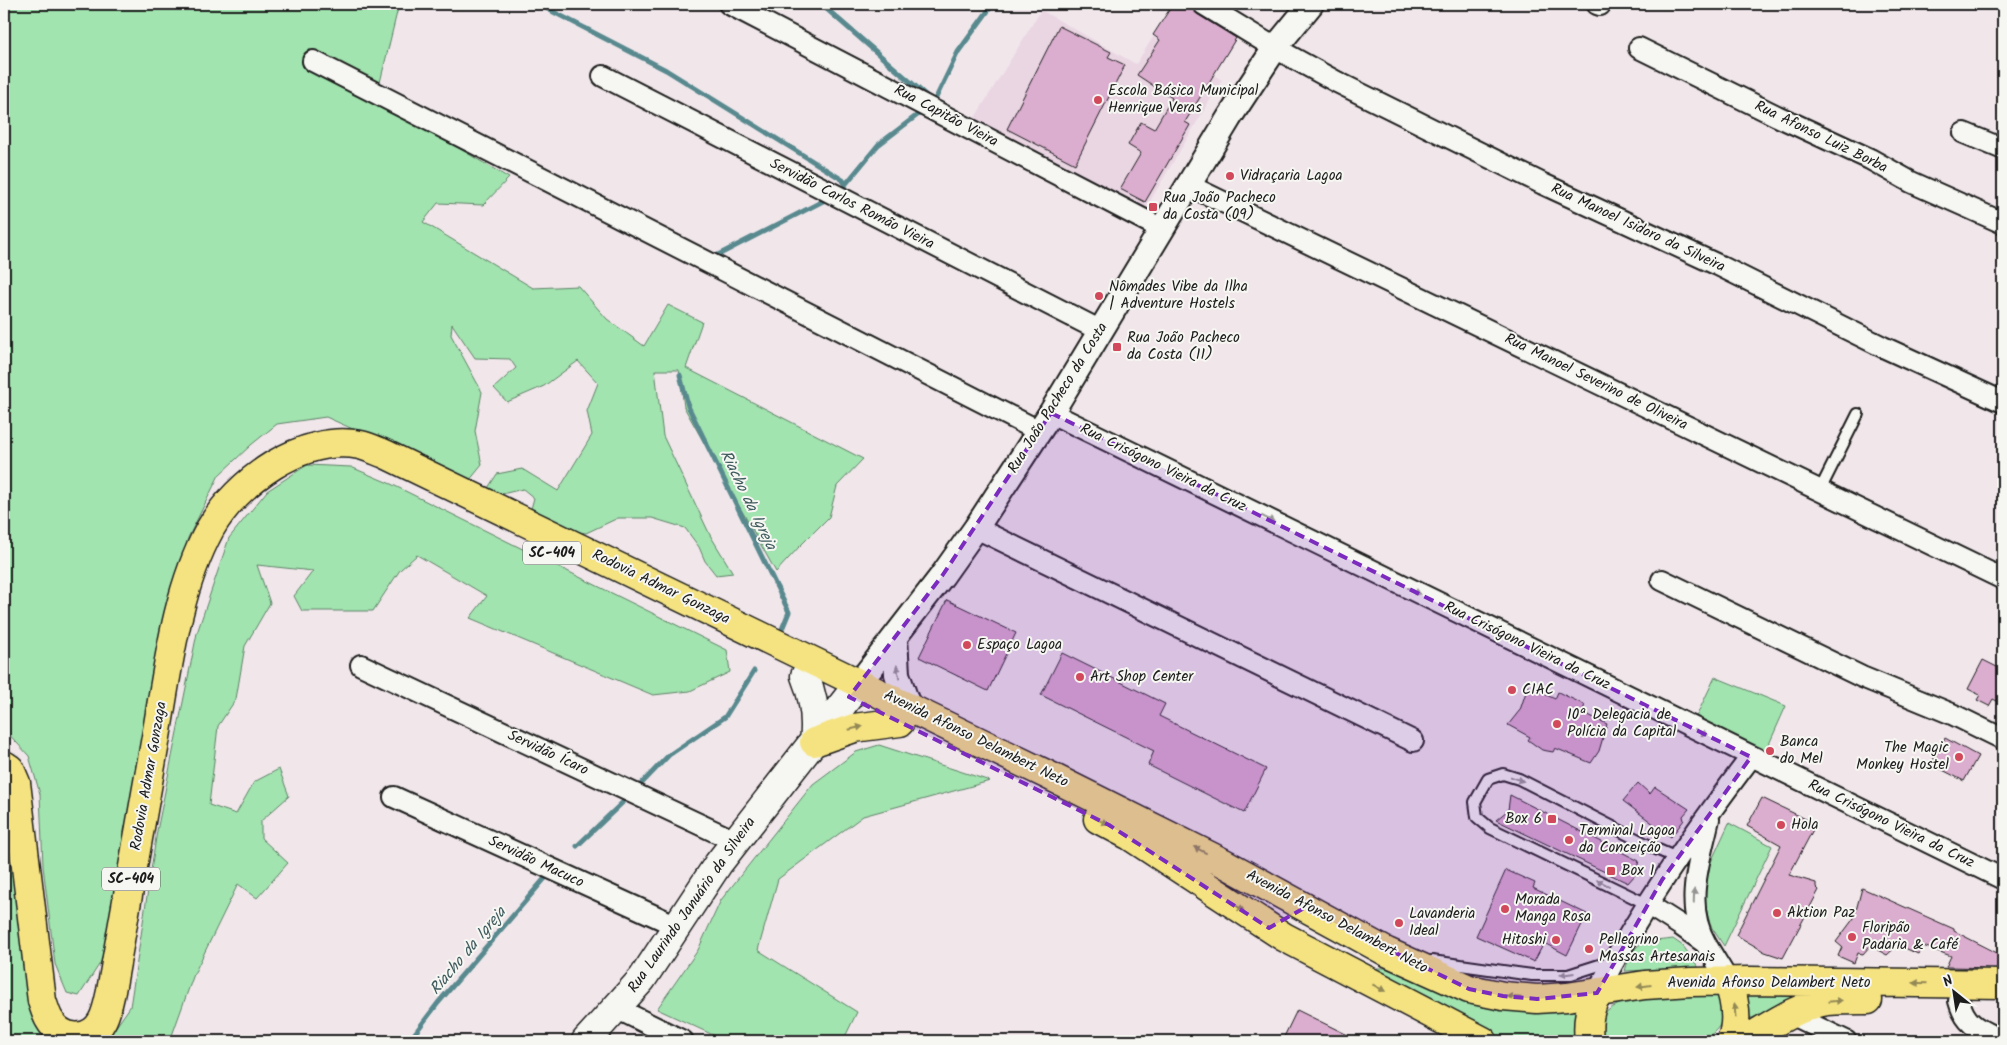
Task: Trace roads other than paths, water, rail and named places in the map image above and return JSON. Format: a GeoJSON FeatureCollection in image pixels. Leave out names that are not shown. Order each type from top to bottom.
{"type":"FeatureCollection","features":[{"type":"Feature","properties":{"kind":"main road","name":"Rodovia Admar Gonzaga"},"geometry":{"type":"LineString","coordinates":[[4,765],[10,769],[16,783],[42,1001],[49,1019],[57,1029],[68,1037],[79,1038],[93,1032],[102,1021],[111,991],[176,625],[198,557],[211,528],[246,483],[293,455],[316,447],[347,444],[360,445],[385,454],[854,690]]}},
{"type":"Feature","properties":{"kind":"main road","name":"Rodovia Admar Gonzaga"},"geometry":{"type":"LineString","coordinates":[[293,455],[338,454],[360,460],[805,676],[854,690]]}},
{"type":"Feature","properties":{"kind":"main road"},"geometry":{"type":"LineString","coordinates":[[805,676],[812,692],[815,710],[814,742],[904,714]]}},
{"type":"Feature","properties":{"kind":"main road","name":"Avenida Afonso Delambert Neto"},"geometry":{"type":"LineString","coordinates":[[854,690],[1193,847],[1387,952],[1469,989],[1503,996],[1537,999],[1667,983],[1728,981],[2003,984]]}},
{"type":"Feature","properties":{"kind":"main road","name":"Rua Laurindo Januário da Silveira"},"geometry":{"type":"LineString","coordinates":[[592,1039],[654,963],[705,882],[735,841],[854,690]]}},
{"type":"Feature","properties":{"kind":"main road","name":"Avenida Afonso Delambert Neto"},"geometry":{"type":"LineString","coordinates":[[904,714],[1109,824],[1269,928],[1382,990],[1483,1041]]}},
{"type":"Feature","properties":{"kind":"main road"},"geometry":{"type":"LineString","coordinates":[[1269,928],[1304,908]]}},
{"type":"Feature","properties":{"kind":"main road"},"geometry":{"type":"LineString","coordinates":[[1728,981],[1735,1008],[1736,1023],[1731,1041]]}},
{"type":"Feature","properties":{"kind":"main road"},"geometry":{"type":"LineString","coordinates":[[1589,1041],[1587,1026],[1590,1007],[1597,993]]}},
{"type":"Feature","properties":{"kind":"main road","name":"Avenida Afonso Delambert Neto"},"geometry":{"type":"LineString","coordinates":[[1744,1041],[1790,1014],[1809,1006],[1835,1001],[2003,1002]]}},
{"type":"Feature","properties":{"kind":"street","name":"Rua Capitão Vieira"},"geometry":{"type":"LineString","coordinates":[[730,4],[1162,229]]}},
{"type":"Feature","properties":{"kind":"street","name":"Rua Manoel Isidoro da Silveira"},"geometry":{"type":"LineString","coordinates":[[1203,4],[1275,48],[1337,82],[1543,184],[1718,265],[1883,348],[2003,402]]}},
{"type":"Feature","properties":{"kind":"street","name":"Rua João Pacheco da Costa"},"geometry":{"type":"LineString","coordinates":[[854,690],[942,576],[976,528],[1045,422],[1229,118],[1275,48],[1311,4]]}},
{"type":"Feature","properties":{"kind":"street","name":"Rua Afonso Luiz Borba"},"geometry":{"type":"LineString","coordinates":[[1639,48],[1777,116],[1870,159],[1925,189],[2003,223]]}},
{"type":"Feature","properties":{"kind":"street","name":"Rua Crisógono Vieira da Cruz"},"geometry":{"type":"LineString","coordinates":[[314,61],[1045,422],[1751,756],[2003,879]]}},
{"type":"Feature","properties":{"kind":"street","name":"Servidão Carlos Romão Vieira"},"geometry":{"type":"LineString","coordinates":[[602,76],[1100,331]]}},
{"type":"Feature","properties":{"kind":"street"},"geometry":{"type":"LineString","coordinates":[[1964,133],[2003,149]]}},
{"type":"Feature","properties":{"kind":"street","name":"Rua Manoel Severino de Oliveira"},"geometry":{"type":"LineString","coordinates":[[1188,185],[2003,579]]}},
{"type":"Feature","properties":{"kind":"street"},"geometry":{"type":"LineString","coordinates":[[976,528],[1413,741]]}},
{"type":"Feature","properties":{"kind":"street"},"geometry":{"type":"LineString","coordinates":[[1662,580],[1862,677],[1952,714],[2003,739]]}},
{"type":"Feature","properties":{"kind":"street"},"geometry":{"type":"LineString","coordinates":[[896,637],[898,674],[904,714]]}},
{"type":"Feature","properties":{"kind":"street","name":"Servidão Ícaro"},"geometry":{"type":"LineString","coordinates":[[361,665],[735,841]]}},
{"type":"Feature","properties":{"kind":"street"},"geometry":{"type":"LineString","coordinates":[[1597,993],[1647,904],[1677,858],[1751,756]]}},
{"type":"Feature","properties":{"kind":"street","name":"Servidão Macuco"},"geometry":{"type":"LineString","coordinates":[[394,797],[677,926]]}},
{"type":"Feature","properties":{"kind":"street"},"geometry":{"type":"LineString","coordinates":[[1705,943],[1695,914],[1693,894],[1710,812]]}},
{"type":"Feature","properties":{"kind":"street"},"geometry":{"type":"LineString","coordinates":[[1647,904],[1680,924],[1705,943],[1719,962],[1728,981]]}},
{"type":"Feature","properties":{"kind":"street"},"geometry":{"type":"LineString","coordinates":[[1959,1002],[1963,1015],[1969,1022],[1976,1028],[2003,1041]]}},
{"type":"Feature","properties":{"kind":"street"},"geometry":{"type":"LineString","coordinates":[[616,1008],[683,1041]]}},
{"type":"Feature","properties":{"kind":"street"},"geometry":{"type":"LineString","coordinates":[[1790,1014],[1846,1041]]}},
{"type":"Feature","properties":{"kind":"lane"},"geometry":{"type":"LineString","coordinates":[[1820,490],[1858,414]]}},
{"type":"Feature","properties":{"kind":"lane"},"geometry":{"type":"LineString","coordinates":[[1647,904],[1490,828],[1477,817],[1475,802],[1488,779],[1503,774],[1519,778],[1677,858]]}},
{"type":"Feature","properties":{"kind":"lane"},"geometry":{"type":"LineString","coordinates":[[1387,952],[1458,966],[1532,975],[1568,975],[1614,961]]}},
{"type":"Feature","properties":{"kind":"waterway"},"geometry":{"type":"LineString","coordinates":[[538,4],[666,70],[843,180],[845,185],[878,145],[924,110]]}},
{"type":"Feature","properties":{"kind":"waterway"},"geometry":{"type":"LineString","coordinates":[[821,4],[930,99]]}},
{"type":"Feature","properties":{"kind":"waterway","name":"Riacho da Igreja"},"geometry":{"type":"LineString","coordinates":[[933,104],[958,52],[993,4]]}},
{"type":"Feature","properties":{"kind":"waterway","name":"Riacho da Igreja"},"geometry":{"type":"LineString","coordinates":[[718,255],[823,201]]}},
{"type":"Feature","properties":{"kind":"waterway","name":"Riacho da Igreja"},"geometry":{"type":"LineString","coordinates":[[680,375],[688,406],[789,612],[780,634]]}},
{"type":"Feature","properties":{"kind":"waterway","name":"Riacho da Igreja"},"geometry":{"type":"LineString","coordinates":[[642,783],[669,755],[725,717],[754,671]]}},
{"type":"Feature","properties":{"kind":"waterway","name":"Riacho da Igreja"},"geometry":{"type":"LineString","coordinates":[[577,846],[622,803]]}},
{"type":"Feature","properties":{"kind":"waterway","name":"Riacho da Igreja"},"geometry":{"type":"LineString","coordinates":[[409,1041],[438,1003],[546,877]]}},
{"type":"Feature","properties":{"kind":"place","name":"Escola Básica Municipal Henrique Veras"},"geometry":{"type":"Point","coordinates":[1098,100]}},
{"type":"Feature","properties":{"kind":"place","name":"Vidraçaria Lagoa"},"geometry":{"type":"Point","coordinates":[1230,176]}},
{"type":"Feature","properties":{"kind":"place","name":"Rua João Pacheco da Costa (09)"},"geometry":{"type":"Point","coordinates":[1153,207]}},
{"type":"Feature","properties":{"kind":"place","name":"Nômades Vibe da Ilha | Adventure Hostels"},"geometry":{"type":"Point","coordinates":[1099,296]}},
{"type":"Feature","properties":{"kind":"place","name":"Rua João Pacheco da Costa (11)"},"geometry":{"type":"Point","coordinates":[1117,347]}},
{"type":"Feature","properties":{"kind":"place","name":"Espaço Lagoa"},"geometry":{"type":"Point","coordinates":[967,645]}},
{"type":"Feature","properties":{"kind":"place","name":"Art Shop Center"},"geometry":{"type":"Point","coordinates":[1080,677]}},
{"type":"Feature","properties":{"kind":"place","name":"CIAC"},"geometry":{"type":"Point","coordinates":[1512,690]}},
{"type":"Feature","properties":{"kind":"place","name":"10ª Delegacia de Polícia da Capital"},"geometry":{"type":"Point","coordinates":[1557,724]}},
{"type":"Feature","properties":{"kind":"place","name":"Banca do Mel"},"geometry":{"type":"Point","coordinates":[1770,751]}},
{"type":"Feature","properties":{"kind":"place","name":"The Magic Monkey Hostel"},"geometry":{"type":"Point","coordinates":[1959,757]}},
{"type":"Feature","properties":{"kind":"place","name":"Box 6"},"geometry":{"type":"Point","coordinates":[1552,819]}},
{"type":"Feature","properties":{"kind":"place","name":"Hola"},"geometry":{"type":"Point","coordinates":[1781,825]}},
{"type":"Feature","properties":{"kind":"place","name":"Terminal Lagoa da Conceição"},"geometry":{"type":"Point","coordinates":[1569,840]}},
{"type":"Feature","properties":{"kind":"place","name":"Box 1"},"geometry":{"type":"Point","coordinates":[1611,871]}},
{"type":"Feature","properties":{"kind":"place","name":"Morada Manga Rosa"},"geometry":{"type":"Point","coordinates":[1505,909]}},
{"type":"Feature","properties":{"kind":"place","name":"Aktion Paz"},"geometry":{"type":"Point","coordinates":[1777,913]}},
{"type":"Feature","properties":{"kind":"place","name":"Lavanderia Ideal"},"geometry":{"type":"Point","coordinates":[1399,923]}},
{"type":"Feature","properties":{"kind":"place","name":"Floripão Padaria & Café"},"geometry":{"type":"Point","coordinates":[1852,937]}},
{"type":"Feature","properties":{"kind":"place","name":"Hitoshi"},"geometry":{"type":"Point","coordinates":[1556,940]}},
{"type":"Feature","properties":{"kind":"place","name":"Pellegrino Massas Artesanais"},"geometry":{"type":"Point","coordinates":[1589,949]}}]}
